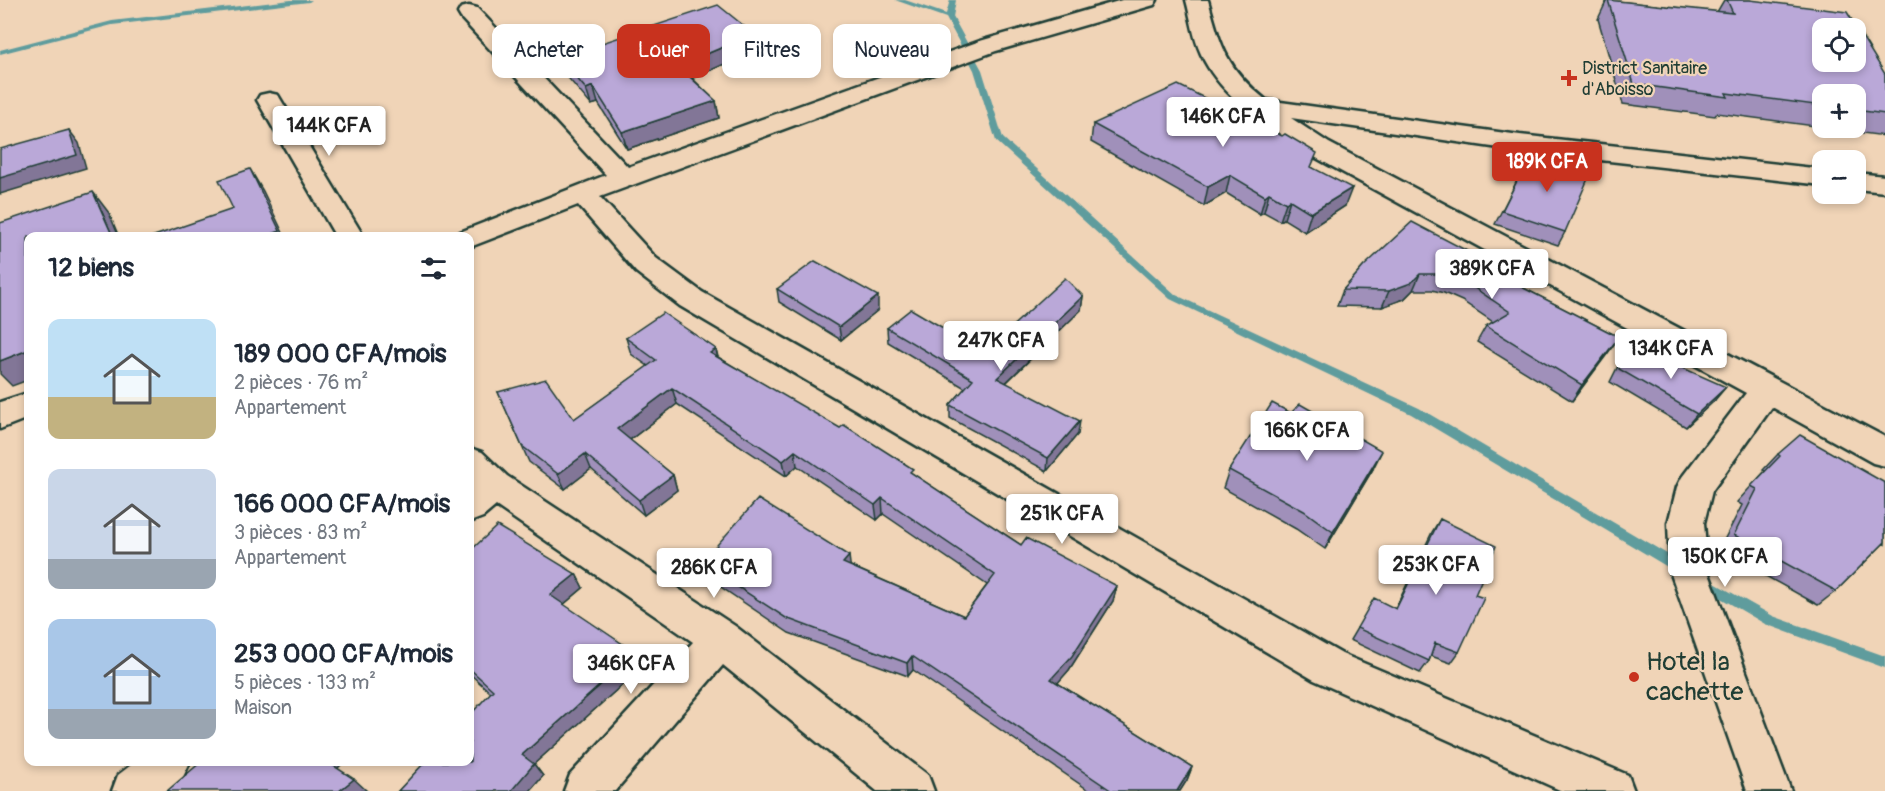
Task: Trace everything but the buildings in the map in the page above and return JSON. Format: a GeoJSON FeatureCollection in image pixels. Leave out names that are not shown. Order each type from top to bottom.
{"type":"FeatureCollection","features":[{"type":"Feature","properties":{"kind":"street"},"geometry":{"type":"LineString","coordinates":[[474,236],[623,178],[988,46],[1146,0]]}},
{"type":"Feature","properties":{"kind":"street"},"geometry":{"type":"LineString","coordinates":[[1197,0],[1216,61],[1234,83],[1259,106],[1320,149],[1885,453]]}},
{"type":"Feature","properties":{"kind":"street"},"geometry":{"type":"LineString","coordinates":[[469,13],[623,178]]}},
{"type":"Feature","properties":{"kind":"street"},"geometry":{"type":"LineString","coordinates":[[269,100],[347,232]]}},
{"type":"Feature","properties":{"kind":"street"},"geometry":{"type":"LineString","coordinates":[[1259,106],[1520,143],[1812,176]]}},
{"type":"Feature","properties":{"kind":"street"},"geometry":{"type":"LineString","coordinates":[[1866,182],[1885,184]]}},
{"type":"Feature","properties":{"kind":"street"},"geometry":{"type":"LineString","coordinates":[[583,194],[646,265],[691,299],[722,317],[1328,667],[1612,791]]}},
{"type":"Feature","properties":{"kind":"street"},"geometry":{"type":"LineString","coordinates":[[1766,390],[1695,487],[1686,523],[1689,571],[1769,791]]}},
{"type":"Feature","properties":{"kind":"street"},"geometry":{"type":"LineString","coordinates":[[0,416],[24,407]]}},
{"type":"Feature","properties":{"kind":"street"},"geometry":{"type":"LineString","coordinates":[[478,485],[721,639],[912,791]]}},
{"type":"Feature","properties":{"kind":"street"},"geometry":{"type":"LineString","coordinates":[[586,791],[721,639]]}},
{"type":"Feature","properties":{"kind":"street"},"geometry":{"type":"LineString","coordinates":[[134,791],[163,766]]}},
{"type":"Feature","properties":{"kind":"waterway"},"geometry":{"type":"LineString","coordinates":[[0,52],[112,23],[309,0]]}},
{"type":"Feature","properties":{"kind":"waterway"},"geometry":{"type":"LineString","coordinates":[[898,0],[949,17]]}},
{"type":"Feature","properties":{"kind":"waterway"},"geometry":{"type":"LineString","coordinates":[[949,17],[953,0]]}},
{"type":"Feature","properties":{"kind":"waterway"},"geometry":{"type":"LineString","coordinates":[[949,17],[978,70],[999,139],[1173,297],[1415,411],[1680,568]]}},
{"type":"Feature","properties":{"kind":"waterway"},"geometry":{"type":"LineString","coordinates":[[1704,582],[1769,620],[1885,662]]}},
{"type":"Feature","properties":{"kind":"place","name":"District Sanitaire d'Aboisso"},"geometry":{"type":"Point","coordinates":[1569,78]}},
{"type":"Feature","properties":{"kind":"place","name":"Hotel la cachette"},"geometry":{"type":"Point","coordinates":[1634,677]}}]}
